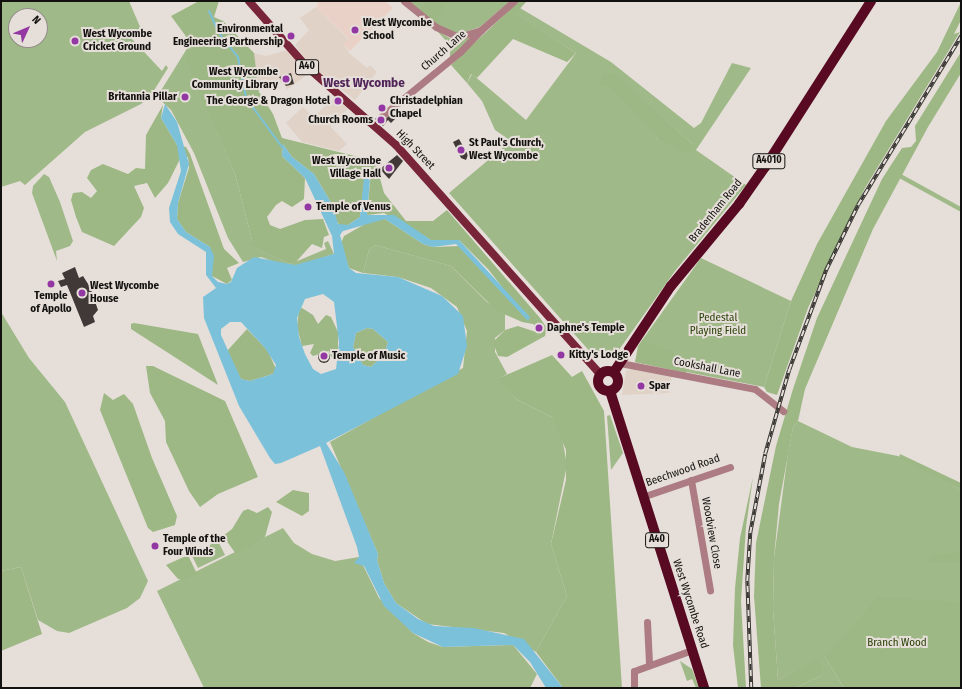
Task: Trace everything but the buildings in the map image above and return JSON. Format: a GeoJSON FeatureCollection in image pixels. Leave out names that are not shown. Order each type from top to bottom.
{"type":"FeatureCollection","features":[{"type":"Feature","properties":{"kind":"highway","name":"Bradenham Road"},"geometry":{"type":"LineString","coordinates":[[614,372],[671,286],[762,172],[871,1]]}},
{"type":"Feature","properties":{"kind":"highway"},"geometry":{"type":"LineString","coordinates":[[600,374],[607,370],[614,372],[618,381],[610,391]]}},
{"type":"Feature","properties":{"kind":"highway","name":"A40"},"geometry":{"type":"LineString","coordinates":[[600,374],[597,379],[600,387],[610,391]]}},
{"type":"Feature","properties":{"kind":"highway","name":"West Wycombe Road"},"geometry":{"type":"LineString","coordinates":[[610,391],[704,688]]}},
{"type":"Feature","properties":{"kind":"main road","name":"High Street"},"geometry":{"type":"LineString","coordinates":[[249,1],[306,66],[377,120],[396,145],[462,217],[600,374]]}},
{"type":"Feature","properties":{"kind":"street"},"geometry":{"type":"LineString","coordinates":[[404,1],[436,27],[450,34],[458,37],[481,30]]}},
{"type":"Feature","properties":{"kind":"street","name":"Church Lane"},"geometry":{"type":"LineString","coordinates":[[377,120],[460,52],[481,30],[514,1]]}},
{"type":"Feature","properties":{"kind":"street","name":"Cookshall Lane"},"geometry":{"type":"LineString","coordinates":[[620,363],[755,389],[783,410]]}},
{"type":"Feature","properties":{"kind":"street","name":"Beechwood Road"},"geometry":{"type":"LineString","coordinates":[[642,496],[730,467]]}},
{"type":"Feature","properties":{"kind":"street","name":"Woodview Close"},"geometry":{"type":"LineString","coordinates":[[691,480],[710,590]]}},
{"type":"Feature","properties":{"kind":"street"},"geometry":{"type":"LineString","coordinates":[[646,622],[649,663]]}},
{"type":"Feature","properties":{"kind":"street"},"geometry":{"type":"LineString","coordinates":[[634,688],[634,671],[649,663],[692,650]]}},
{"type":"Feature","properties":{"kind":"shaded area","name":"West Wycombe School"},"geometry":{"type":"Polygon","coordinates":[[[316,1],[385,1],[393,8],[350,51],[343,44],[349,39],[316,7],[318,5],[316,1]]]}},
{"type":"Feature","properties":{"kind":"shaded area"},"geometry":{"type":"Polygon","coordinates":[[[316,7],[349,40],[344,45],[350,54],[367,68],[370,65],[377,72],[355,100],[311,66],[295,45],[309,30],[300,18],[316,7]]]}},
{"type":"Feature","properties":{"kind":"shaded area"},"geometry":{"type":"Polygon","coordinates":[[[287,50],[309,73],[287,90],[284,82],[258,86],[254,53],[266,56],[287,50]]]}},
{"type":"Feature","properties":{"kind":"shaded area"},"geometry":{"type":"Polygon","coordinates":[[[335,97],[349,108],[330,126],[347,144],[339,151],[302,142],[286,123],[303,107],[313,117],[335,97]]]}},
{"type":"Feature","properties":{"kind":"shaded area"},"geometry":{"type":"Polygon","coordinates":[[[634,368],[672,375],[669,393],[622,395],[626,371],[634,368]]]}},
{"type":"Feature","properties":{"kind":"green space"},"geometry":{"type":"Polygon","coordinates":[[[1,1],[129,1],[141,29],[131,38],[162,71],[166,65],[168,68],[153,92],[141,104],[85,132],[25,185],[20,181],[1,187],[1,1]]]}},
{"type":"Feature","properties":{"kind":"green space"},"geometry":{"type":"Polygon","coordinates":[[[199,1],[219,1],[214,17],[223,21],[254,53],[259,92],[273,114],[282,138],[367,159],[377,167],[384,193],[406,221],[433,221],[447,210],[540,318],[547,328],[545,336],[507,357],[498,356],[493,342],[505,330],[518,326],[539,333],[541,330],[533,324],[522,322],[497,311],[451,266],[375,245],[369,250],[363,273],[349,268],[341,243],[344,236],[372,220],[385,219],[423,244],[433,247],[460,246],[528,320],[488,269],[459,240],[431,240],[384,213],[367,215],[371,172],[366,169],[360,217],[348,225],[340,225],[334,219],[333,206],[314,174],[292,157],[283,144],[282,156],[305,178],[304,199],[292,207],[282,201],[276,205],[267,217],[270,225],[280,229],[305,220],[323,219],[329,235],[324,237],[322,248],[312,244],[296,262],[290,264],[249,245],[252,240],[235,174],[185,58],[193,46],[171,16],[199,1]]]}},
{"type":"Feature","properties":{"kind":"green space"},"geometry":{"type":"Polygon","coordinates":[[[408,1],[510,1],[480,27],[459,34],[437,25],[408,1]]]}},
{"type":"Feature","properties":{"kind":"green space"},"geometry":{"type":"Polygon","coordinates":[[[427,1],[447,1],[434,22],[420,11],[427,1]]]}},
{"type":"Feature","properties":{"kind":"green space"},"geometry":{"type":"Polygon","coordinates":[[[519,1],[527,1],[515,14],[576,53],[567,62],[513,39],[477,78],[471,74],[467,83],[451,65],[519,1]]]}},
{"type":"Feature","properties":{"kind":"green space"},"geometry":{"type":"Polygon","coordinates":[[[961,2],[961,20],[954,34],[960,32],[865,188],[808,308],[777,395],[767,392],[764,387],[791,301],[817,244],[886,121],[937,52],[961,2]]]}},
{"type":"Feature","properties":{"kind":"green space"},"geometry":{"type":"Polygon","coordinates":[[[520,8],[611,62],[694,128],[701,123],[732,63],[751,68],[696,150],[746,185],[675,271],[616,354],[608,358],[593,355],[449,193],[511,141],[495,130],[482,101],[467,83],[472,74],[526,120],[576,53],[514,14],[520,8]],[[603,74],[658,139],[692,144],[615,74],[603,74]]]}},
{"type":"Feature","properties":{"kind":"green space"},"geometry":{"type":"Polygon","coordinates":[[[437,31],[455,41],[474,36],[450,59],[450,45],[437,31]]]}},
{"type":"Feature","properties":{"kind":"green space"},"geometry":{"type":"Polygon","coordinates":[[[191,42],[193,46],[186,58],[235,174],[252,240],[250,245],[290,264],[326,249],[324,243],[328,241],[334,254],[300,265],[283,265],[261,257],[243,262],[228,238],[194,153],[171,110],[157,97],[191,42]]]}},
{"type":"Feature","properties":{"kind":"green space"},"geometry":{"type":"Polygon","coordinates":[[[961,52],[961,73],[928,127],[873,229],[805,389],[798,421],[793,427],[779,504],[774,558],[773,609],[778,680],[817,660],[823,671],[822,675],[795,688],[761,688],[754,596],[756,543],[776,446],[793,389],[817,318],[882,179],[902,148],[911,147],[916,141],[915,126],[961,52]]]}},
{"type":"Feature","properties":{"kind":"green space"},"geometry":{"type":"Polygon","coordinates":[[[615,73],[692,144],[696,150],[687,154],[658,139],[612,88],[599,84],[603,74],[615,73]]]}},
{"type":"Feature","properties":{"kind":"green space"},"geometry":{"type":"Polygon","coordinates":[[[163,105],[161,118],[177,145],[186,147],[190,154],[224,249],[239,263],[227,268],[232,280],[227,284],[212,276],[210,247],[186,232],[177,219],[178,203],[189,168],[188,157],[180,159],[168,183],[155,198],[147,183],[134,186],[144,208],[141,217],[114,246],[82,232],[76,217],[71,200],[73,193],[82,192],[91,198],[97,191],[87,178],[91,170],[103,164],[128,174],[136,168],[145,169],[146,135],[163,105]]]}},
{"type":"Feature","properties":{"kind":"green space"},"geometry":{"type":"Polygon","coordinates":[[[44,174],[49,177],[60,202],[73,241],[70,246],[56,251],[57,261],[32,193],[33,186],[44,174]]]}},
{"type":"Feature","properties":{"kind":"green space"},"geometry":{"type":"Polygon","coordinates":[[[901,174],[961,207],[961,212],[899,178],[901,174]]]}},
{"type":"Feature","properties":{"kind":"green space"},"geometry":{"type":"Polygon","coordinates":[[[375,245],[451,266],[487,302],[505,314],[505,330],[495,338],[495,352],[507,374],[498,379],[518,400],[552,417],[561,432],[567,465],[551,544],[567,596],[536,652],[504,633],[427,624],[396,603],[384,583],[377,560],[378,554],[330,442],[463,368],[467,331],[457,307],[431,288],[398,277],[363,273],[369,250],[375,245]]]}},
{"type":"Feature","properties":{"kind":"green space","name":"Pedestal Playing Field"},"geometry":{"type":"Polygon","coordinates":[[[701,258],[791,301],[764,387],[635,362],[638,346],[701,258]]]}},
{"type":"Feature","properties":{"kind":"green space"},"geometry":{"type":"Polygon","coordinates":[[[302,308],[313,315],[318,324],[326,315],[331,317],[338,332],[338,358],[331,357],[329,351],[313,356],[310,353],[314,344],[302,346],[297,327],[299,309],[302,308]]]}},
{"type":"Feature","properties":{"kind":"green space"},"geometry":{"type":"Polygon","coordinates":[[[1,312],[29,358],[65,402],[148,581],[140,598],[127,608],[69,633],[57,631],[38,620],[21,567],[1,571],[1,312]]]}},
{"type":"Feature","properties":{"kind":"green space"},"geometry":{"type":"Polygon","coordinates":[[[134,323],[198,334],[218,385],[131,329],[131,324],[134,323]]]}},
{"type":"Feature","properties":{"kind":"green space"},"geometry":{"type":"Polygon","coordinates":[[[367,328],[373,329],[388,342],[384,355],[371,367],[363,365],[353,347],[356,333],[367,328]]]}},
{"type":"Feature","properties":{"kind":"green space"},"geometry":{"type":"Polygon","coordinates":[[[247,329],[268,351],[276,369],[273,374],[250,381],[241,379],[227,351],[247,329]]]}},
{"type":"Feature","properties":{"kind":"green space"},"geometry":{"type":"Polygon","coordinates":[[[642,340],[673,352],[679,364],[687,367],[686,373],[635,362],[642,340]]]}},
{"type":"Feature","properties":{"kind":"green space"},"geometry":{"type":"Polygon","coordinates":[[[552,355],[572,377],[582,371],[604,411],[622,688],[563,688],[536,652],[567,596],[551,544],[566,480],[566,450],[552,417],[518,400],[497,379],[552,355]]]}},
{"type":"Feature","properties":{"kind":"green space"},"geometry":{"type":"Polygon","coordinates":[[[146,366],[153,366],[225,401],[258,477],[218,494],[200,507],[189,491],[166,442],[165,421],[150,393],[146,366]]]}},
{"type":"Feature","properties":{"kind":"green space"},"geometry":{"type":"Polygon","coordinates":[[[104,393],[113,400],[124,394],[133,404],[152,458],[177,516],[175,525],[153,532],[148,528],[100,410],[104,393]]]}},
{"type":"Feature","properties":{"kind":"green space"},"geometry":{"type":"Polygon","coordinates":[[[610,415],[623,453],[611,470],[607,416],[610,415]]]}},
{"type":"Feature","properties":{"kind":"green space"},"geometry":{"type":"Polygon","coordinates":[[[798,421],[852,447],[898,456],[961,490],[961,602],[953,602],[825,657],[844,688],[795,688],[822,675],[817,661],[778,680],[773,609],[774,558],[788,453],[793,427],[798,421]]]}},
{"type":"Feature","properties":{"kind":"green space"},"geometry":{"type":"Polygon","coordinates":[[[900,454],[961,483],[961,490],[899,458],[900,454]]]}},
{"type":"Feature","properties":{"kind":"green space"},"geometry":{"type":"Polygon","coordinates":[[[753,477],[746,527],[741,601],[746,688],[738,688],[733,645],[735,588],[740,538],[753,477]]]}},
{"type":"Feature","properties":{"kind":"green space"},"geometry":{"type":"Polygon","coordinates":[[[293,490],[309,493],[309,511],[302,516],[276,502],[293,490]]]}},
{"type":"Feature","properties":{"kind":"green space"},"geometry":{"type":"Polygon","coordinates":[[[268,507],[272,512],[265,537],[236,554],[223,536],[232,529],[243,511],[248,509],[257,513],[268,507]]]}},
{"type":"Feature","properties":{"kind":"green space"},"geometry":{"type":"Polygon","coordinates":[[[283,528],[294,543],[312,554],[335,561],[359,557],[379,598],[413,633],[428,642],[443,647],[513,645],[537,674],[530,688],[204,688],[157,591],[283,528]]]}},
{"type":"Feature","properties":{"kind":"green space"},"geometry":{"type":"Polygon","coordinates":[[[218,541],[225,555],[198,568],[191,554],[218,541]]]}},
{"type":"Feature","properties":{"kind":"green space"},"geometry":{"type":"Polygon","coordinates":[[[961,552],[961,562],[928,562],[930,555],[961,552]]]}},
{"type":"Feature","properties":{"kind":"green space"},"geometry":{"type":"Polygon","coordinates":[[[188,555],[197,574],[184,580],[178,579],[166,565],[188,555]]]}},
{"type":"Feature","properties":{"kind":"green space"},"geometry":{"type":"Polygon","coordinates":[[[21,567],[42,634],[1,651],[1,571],[21,567]]]}},
{"type":"Feature","properties":{"kind":"green space","name":"Branch Wood"},"geometry":{"type":"Polygon","coordinates":[[[878,597],[961,602],[961,688],[844,688],[825,657],[878,597]]]}},
{"type":"Feature","properties":{"kind":"green space"},"geometry":{"type":"Polygon","coordinates":[[[680,661],[692,669],[699,688],[696,688],[692,679],[687,681],[680,661]]]}},
{"type":"Feature","properties":{"kind":"water"},"geometry":{"type":"Polygon","coordinates":[[[165,104],[177,122],[189,164],[178,203],[177,219],[186,232],[210,247],[214,256],[212,276],[218,282],[227,284],[231,282],[237,268],[254,257],[295,265],[334,254],[332,236],[305,178],[282,156],[283,144],[292,157],[314,174],[333,206],[338,224],[348,225],[360,217],[364,177],[370,180],[367,215],[394,215],[431,240],[459,240],[530,317],[528,321],[456,244],[433,247],[423,244],[385,219],[343,231],[340,235],[349,268],[356,273],[398,277],[442,296],[463,316],[467,346],[458,374],[326,443],[344,472],[378,554],[377,560],[384,583],[396,603],[418,619],[434,626],[474,628],[524,639],[563,688],[546,688],[530,662],[513,645],[443,647],[413,633],[384,606],[364,566],[354,563],[359,557],[357,547],[320,446],[281,463],[275,464],[270,458],[239,406],[204,318],[203,297],[216,288],[206,275],[206,252],[178,234],[170,222],[169,208],[181,171],[177,145],[161,118],[165,104]],[[323,294],[305,299],[297,318],[299,337],[305,354],[313,369],[321,374],[336,369],[339,343],[334,302],[323,294]],[[230,322],[221,329],[221,335],[241,379],[250,381],[273,374],[276,365],[265,348],[241,322],[230,322]],[[367,328],[356,333],[353,347],[363,365],[371,367],[384,355],[388,342],[373,329],[367,328]]]}},
{"type":"Feature","properties":{"kind":"waterway"},"geometry":{"type":"LineString","coordinates":[[209,11],[219,33],[238,57],[246,98],[282,147]]}},
{"type":"Feature","properties":{"kind":"railway"},"geometry":{"type":"LineString","coordinates":[[751,688],[747,581],[750,533],[765,454],[789,370],[826,270],[858,205],[961,36]]}},
{"type":"Feature","properties":{"kind":"place","name":"West Wycombe School"},"geometry":{"type":"Point","coordinates":[355,30]}},
{"type":"Feature","properties":{"kind":"place","name":"Environmental Engineering Partnership"},"geometry":{"type":"Point","coordinates":[291,36]}},
{"type":"Feature","properties":{"kind":"place","name":"West Wycombe Cricket Ground"},"geometry":{"type":"Point","coordinates":[75,41]}},
{"type":"Feature","properties":{"kind":"place","name":"West Wycombe Community Library"},"geometry":{"type":"Point","coordinates":[286,79]}},
{"type":"Feature","properties":{"kind":"place","name":"Britannia Pillar"},"geometry":{"type":"Point","coordinates":[185,97]}},
{"type":"Feature","properties":{"kind":"place","name":"The George & Dragon Hotel"},"geometry":{"type":"Point","coordinates":[338,101]}},
{"type":"Feature","properties":{"kind":"place","name":"Christadelphian Chapel"},"geometry":{"type":"Point","coordinates":[382,108]}},
{"type":"Feature","properties":{"kind":"place","name":"Church Rooms"},"geometry":{"type":"Point","coordinates":[381,120]}},
{"type":"Feature","properties":{"kind":"place","name":"St Paul's Church, West Wycombe"},"geometry":{"type":"Point","coordinates":[461,150]}},
{"type":"Feature","properties":{"kind":"place","name":"West Wycombe Village Hall"},"geometry":{"type":"Point","coordinates":[389,168]}},
{"type":"Feature","properties":{"kind":"place","name":"Temple of Venus"},"geometry":{"type":"Point","coordinates":[308,207]}},
{"type":"Feature","properties":{"kind":"place","name":"Temple of Apollo"},"geometry":{"type":"Point","coordinates":[51,284]}},
{"type":"Feature","properties":{"kind":"place","name":"West Wycombe House"},"geometry":{"type":"Point","coordinates":[82,293]}},
{"type":"Feature","properties":{"kind":"place","name":"Daphne's Temple"},"geometry":{"type":"Point","coordinates":[539,328]}},
{"type":"Feature","properties":{"kind":"place","name":"Kitty's Lodge"},"geometry":{"type":"Point","coordinates":[561,355]}},
{"type":"Feature","properties":{"kind":"place","name":"Temple of Music"},"geometry":{"type":"Point","coordinates":[324,356]}},
{"type":"Feature","properties":{"kind":"place","name":"Spar"},"geometry":{"type":"Point","coordinates":[641,386]}},
{"type":"Feature","properties":{"kind":"place","name":"Temple of the Four Winds"},"geometry":{"type":"Point","coordinates":[155,546]}},
{"type":"Feature","properties":{"kind":"district","name":"West Wycombe"},"geometry":{"type":"Point","coordinates":[364,83]}}]}
